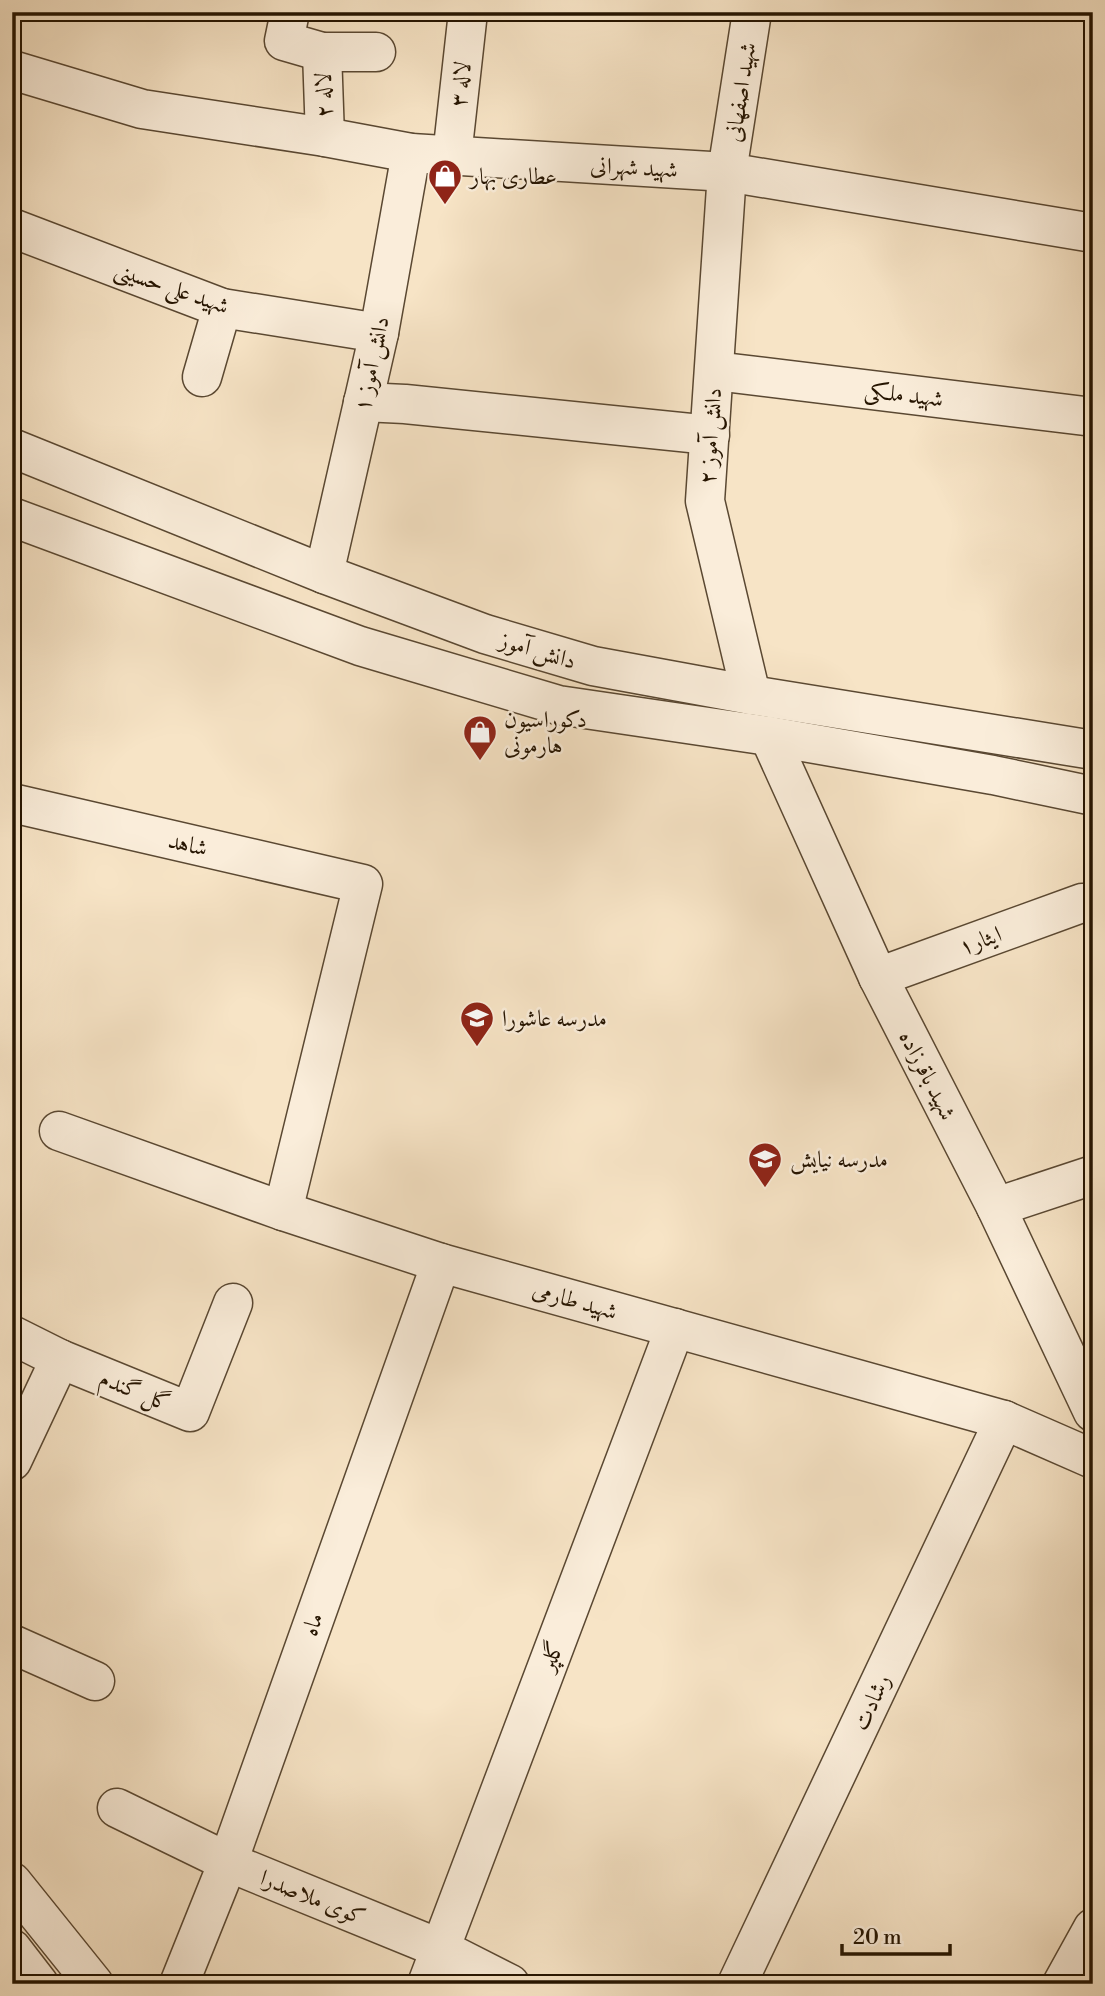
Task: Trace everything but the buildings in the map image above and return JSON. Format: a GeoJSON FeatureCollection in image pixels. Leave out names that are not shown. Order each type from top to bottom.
{"type":"FeatureCollection","features":[{"type":"Feature","properties":{"kind":"street"},"geometry":{"type":"LineString","coordinates":[[290,12],[284,41],[322,52],[376,52]]}},
{"type":"Feature","properties":{"kind":"street","name":"لاله ۳"},"geometry":{"type":"LineString","coordinates":[[453,156],[468,12]]}},
{"type":"Feature","properties":{"kind":"street","name":"شهید اصفهانی"},"geometry":{"type":"LineString","coordinates":[[727,172],[752,12]]}},
{"type":"Feature","properties":{"kind":"street","name":"لاله ۲"},"geometry":{"type":"LineString","coordinates":[[322,52],[325,137]]}},
{"type":"Feature","properties":{"kind":"street","name":"شهید شهرانی"},"geometry":{"type":"LineString","coordinates":[[12,70],[142,109],[411,153],[727,172],[1093,233]]}},
{"type":"Feature","properties":{"kind":"street","name":"دانش آموز ۱"},"geometry":{"type":"LineString","coordinates":[[324,574],[379,333],[411,153]]}},
{"type":"Feature","properties":{"kind":"street","name":"دانش آموز ۲"},"geometry":{"type":"LineString","coordinates":[[727,172],[705,501],[751,695]]}},
{"type":"Feature","properties":{"kind":"street","name":"شهید علی حسینی"},"geometry":{"type":"LineString","coordinates":[[12,228],[222,308],[379,333]]}},
{"type":"Feature","properties":{"kind":"street"},"geometry":{"type":"LineString","coordinates":[[202,377],[222,308]]}},
{"type":"Feature","properties":{"kind":"street","name":"شهید ملکی"},"geometry":{"type":"LineString","coordinates":[[715,371],[1093,417]]}},
{"type":"Feature","properties":{"kind":"street"},"geometry":{"type":"LineString","coordinates":[[363,401],[710,435]]}},
{"type":"Feature","properties":{"kind":"street","name":"دانش آموز"},"geometry":{"type":"LineString","coordinates":[[12,448],[324,574],[485,634],[593,666],[751,695],[1093,750]]}},
{"type":"Feature","properties":{"kind":"street","name":"دانش آموز"},"geometry":{"type":"LineString","coordinates":[[12,517],[360,646],[558,705],[769,736],[993,775],[1093,796]]}},
{"type":"Feature","properties":{"kind":"street","name":"شهید باقرزاده"},"geometry":{"type":"LineString","coordinates":[[769,736],[878,977],[996,1207],[1093,1412]]}},
{"type":"Feature","properties":{"kind":"street","name":"شاهد"},"geometry":{"type":"LineString","coordinates":[[12,803],[363,884],[283,1211]]}},
{"type":"Feature","properties":{"kind":"street","name":"ایثار۱"},"geometry":{"type":"LineString","coordinates":[[878,977],[1082,903]]}},
{"type":"Feature","properties":{"kind":"street","name":"شهید طارمی"},"geometry":{"type":"LineString","coordinates":[[59,1131],[283,1211],[441,1263],[1004,1420],[1093,1460]]}},
{"type":"Feature","properties":{"kind":"street"},"geometry":{"type":"LineString","coordinates":[[996,1207],[1093,1175]]}},
{"type":"Feature","properties":{"kind":"street","name":"ماه"},"geometry":{"type":"LineString","coordinates":[[179,1984],[228,1862],[441,1263]]}},
{"type":"Feature","properties":{"kind":"street","name":"گل گندم"},"geometry":{"type":"LineString","coordinates":[[12,1335],[60,1359],[190,1412],[233,1303]]}},
{"type":"Feature","properties":{"kind":"street","name":"گلپر"},"geometry":{"type":"LineString","coordinates":[[427,1984],[676,1328]]}},
{"type":"Feature","properties":{"kind":"street"},"geometry":{"type":"LineString","coordinates":[[12,1461],[60,1359]]}},
{"type":"Feature","properties":{"kind":"street","name":"رشادت"},"geometry":{"type":"LineString","coordinates":[[737,1984],[1004,1420]]}},
{"type":"Feature","properties":{"kind":"street"},"geometry":{"type":"LineString","coordinates":[[12,1644],[95,1681]]}},
{"type":"Feature","properties":{"kind":"street","name":"کوی ملاصدرا"},"geometry":{"type":"LineString","coordinates":[[117,1808],[228,1862],[441,1949],[509,1984]]}},
{"type":"Feature","properties":{"kind":"street"},"geometry":{"type":"LineString","coordinates":[[12,1882],[94,1984]]}},
{"type":"Feature","properties":{"kind":"street"},"geometry":{"type":"LineString","coordinates":[[1062,1984],[1093,1928]]}},
{"type":"Feature","properties":{"kind":"street"},"geometry":{"type":"LineString","coordinates":[[12,1949],[39,1984]]}},
{"type":"Feature","properties":{"kind":"place","name":"عطاری بهار"},"geometry":{"type":"Point","coordinates":[445,206]}},
{"type":"Feature","properties":{"kind":"place","name":"دکوراسیون هارمونی"},"geometry":{"type":"Point","coordinates":[480,762]}},
{"type":"Feature","properties":{"kind":"place","name":"مدرسه عاشورا"},"geometry":{"type":"Point","coordinates":[477,1048]}},
{"type":"Feature","properties":{"kind":"place","name":"مدرسه نیایش"},"geometry":{"type":"Point","coordinates":[765,1189]}}]}
